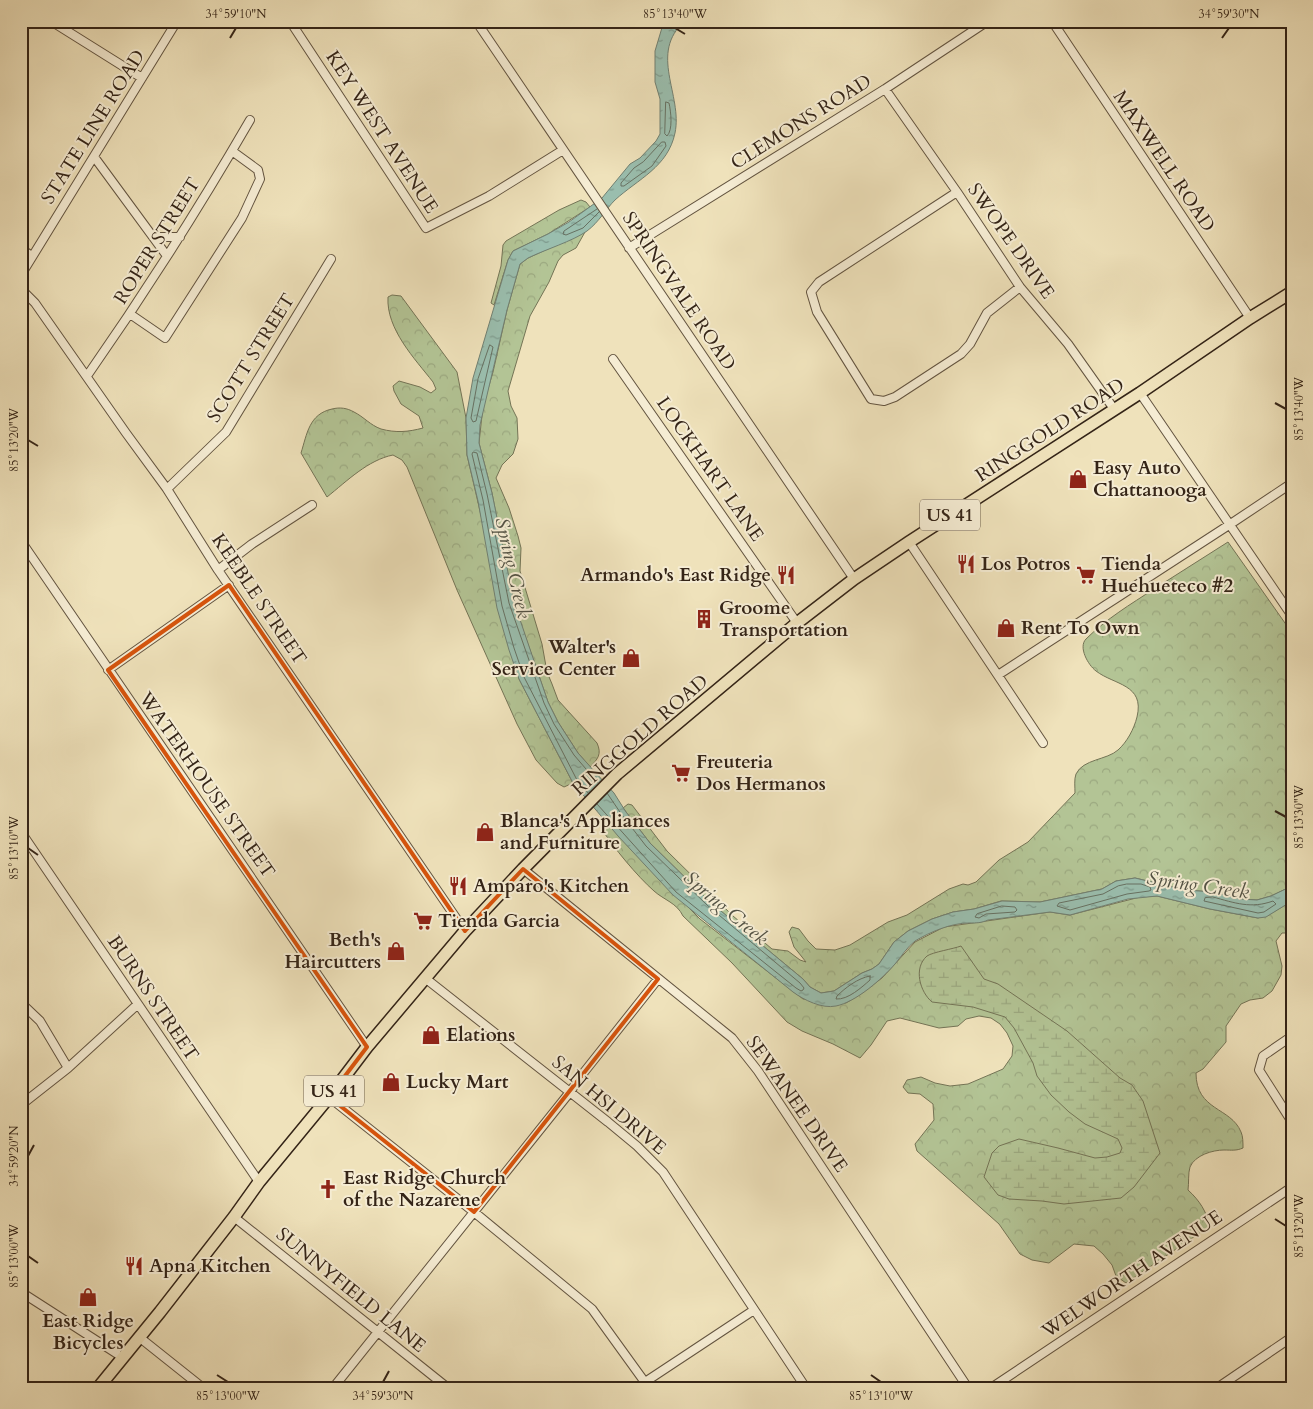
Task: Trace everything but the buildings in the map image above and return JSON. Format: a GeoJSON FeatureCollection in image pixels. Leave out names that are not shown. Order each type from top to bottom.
{"type":"FeatureCollection","features":[{"type":"Feature","properties":{"kind":"main road","name":"RINGGOLD ROAD"},"geometry":{"type":"LineString","coordinates":[[98,1388],[234,1217],[259,1182],[425,978],[465,931],[523,869],[618,774],[797,622],[854,579],[1292,292]]}},
{"type":"Feature","properties":{"kind":"street"},"geometry":{"type":"LineString","coordinates":[[51,21],[142,78]]}},
{"type":"Feature","properties":{"kind":"street","name":"STATE LINE ROAD"},"geometry":{"type":"LineString","coordinates":[[21,275],[178,21]]}},
{"type":"Feature","properties":{"kind":"street","name":"KEY WEST AVENUE"},"geometry":{"type":"LineString","coordinates":[[290,21],[426,228],[488,196],[564,150]]}},
{"type":"Feature","properties":{"kind":"street","name":"SPRINGVALE ROAD"},"geometry":{"type":"LineString","coordinates":[[476,21],[854,579]]}},
{"type":"Feature","properties":{"kind":"street","name":"CLEMONS ROAD"},"geometry":{"type":"LineString","coordinates":[[629,248],[884,89],[988,21]]}},
{"type":"Feature","properties":{"kind":"street","name":"MAXWELL ROAD"},"geometry":{"type":"LineString","coordinates":[[1052,21],[1250,318]]}},
{"type":"Feature","properties":{"kind":"street","name":"SWOPE DRIVE"},"geometry":{"type":"LineString","coordinates":[[884,89],[957,192],[1020,288],[1068,344],[1114,409]]}},
{"type":"Feature","properties":{"kind":"street","name":"ROPER STREET"},"geometry":{"type":"LineString","coordinates":[[87,376],[180,237],[250,120]]}},
{"type":"Feature","properties":{"kind":"street"},"geometry":{"type":"LineString","coordinates":[[130,314],[165,338],[225,245],[245,211],[260,179],[258,170],[232,151]]}},
{"type":"Feature","properties":{"kind":"street"},"geometry":{"type":"LineString","coordinates":[[95,158],[167,256]]}},
{"type":"Feature","properties":{"kind":"street"},"geometry":{"type":"LineString","coordinates":[[957,192],[819,282],[811,292],[817,312],[871,399],[884,401],[895,397],[961,354],[970,344],[987,313],[1020,288]]}},
{"type":"Feature","properties":{"kind":"street"},"geometry":{"type":"LineString","coordinates":[[153,237],[180,237]]}},
{"type":"Feature","properties":{"kind":"street"},"geometry":{"type":"LineString","coordinates":[[21,250],[32,256]]}},
{"type":"Feature","properties":{"kind":"street","name":"SCOTT STREET"},"geometry":{"type":"LineString","coordinates":[[167,489],[226,432],[331,259]]}},
{"type":"Feature","properties":{"kind":"street","name":"KEEBLE STREET"},"geometry":{"type":"LineString","coordinates":[[21,290],[35,303],[126,434],[167,489],[218,570],[465,931]]}},
{"type":"Feature","properties":{"kind":"street","name":"LOCKHART LANE"},"geometry":{"type":"LineString","coordinates":[[613,359],[797,622]]}},
{"type":"Feature","properties":{"kind":"street"},"geometry":{"type":"LineString","coordinates":[[1140,393],[1292,616]]}},
{"type":"Feature","properties":{"kind":"street"},"geometry":{"type":"LineString","coordinates":[[998,675],[1229,526],[1292,483]]}},
{"type":"Feature","properties":{"kind":"street"},"geometry":{"type":"LineString","coordinates":[[218,570],[252,544],[312,505]]}},
{"type":"Feature","properties":{"kind":"street","name":"WATERHOUSE STREET"},"geometry":{"type":"LineString","coordinates":[[21,541],[367,1047]]}},
{"type":"Feature","properties":{"kind":"street"},"geometry":{"type":"LineString","coordinates":[[909,542],[1043,744]]}},
{"type":"Feature","properties":{"kind":"street"},"geometry":{"type":"LineString","coordinates":[[108,670],[229,585]]}},
{"type":"Feature","properties":{"kind":"street","name":"BURNS STREET"},"geometry":{"type":"LineString","coordinates":[[21,832],[259,1182]]}},
{"type":"Feature","properties":{"kind":"street","name":"SEWANEE DRIVE"},"geometry":{"type":"LineString","coordinates":[[523,869],[732,1038],[758,1071],[968,1388]]}},
{"type":"Feature","properties":{"kind":"street","name":"SAN HSI DRIVE"},"geometry":{"type":"LineString","coordinates":[[425,978],[637,1146],[663,1172],[806,1388]]}},
{"type":"Feature","properties":{"kind":"street"},"geometry":{"type":"LineString","coordinates":[[333,1388],[658,979]]}},
{"type":"Feature","properties":{"kind":"street"},"geometry":{"type":"LineString","coordinates":[[21,1003],[40,1021],[68,1068]]}},
{"type":"Feature","properties":{"kind":"street"},"geometry":{"type":"LineString","coordinates":[[21,1105],[68,1068],[138,1004]]}},
{"type":"Feature","properties":{"kind":"street"},"geometry":{"type":"LineString","coordinates":[[1292,1036],[1263,1056],[1259,1070],[1292,1122]]}},
{"type":"Feature","properties":{"kind":"street"},"geometry":{"type":"LineString","coordinates":[[329,1097],[592,1309],[644,1381]]}},
{"type":"Feature","properties":{"kind":"street","name":"WELWORTH AVENUE"},"geometry":{"type":"LineString","coordinates":[[990,1388],[1292,1187]]}},
{"type":"Feature","properties":{"kind":"street","name":"SUNNYFIELD LANE"},"geometry":{"type":"LineString","coordinates":[[234,1217],[448,1388]]}},
{"type":"Feature","properties":{"kind":"street"},"geometry":{"type":"LineString","coordinates":[[21,1292],[122,1358]]}},
{"type":"Feature","properties":{"kind":"street"},"geometry":{"type":"LineString","coordinates":[[636,1388],[754,1310]]}},
{"type":"Feature","properties":{"kind":"street"},"geometry":{"type":"LineString","coordinates":[[139,1337],[203,1388]]}},
{"type":"Feature","properties":{"kind":"street"},"geometry":{"type":"LineString","coordinates":[[1216,1388],[1292,1338]]}},
{"type":"Feature","properties":{"kind":"highlighted area"},"geometry":{"type":"Polygon","coordinates":[[[229,585],[465,931],[523,869],[658,979],[474,1212],[329,1097],[367,1047],[108,670],[229,585]]]}},
{"type":"Feature","properties":{"kind":"green space"},"geometry":{"type":"Polygon","coordinates":[[[581,200],[590,207],[548,234],[513,251],[508,260],[494,305],[491,303],[501,266],[503,245],[506,241],[559,210],[581,200]]]}},
{"type":"Feature","properties":{"kind":"green space"},"geometry":{"type":"Polygon","coordinates":[[[585,232],[576,248],[563,255],[558,261],[549,282],[530,316],[508,391],[511,406],[517,418],[518,439],[513,454],[502,465],[496,478],[509,508],[518,536],[521,548],[520,571],[542,644],[547,672],[558,700],[597,743],[598,756],[590,767],[578,753],[558,722],[548,702],[513,602],[492,493],[479,443],[483,406],[520,264],[528,258],[585,232]]]}},
{"type":"Feature","properties":{"kind":"green space"},"geometry":{"type":"Polygon","coordinates":[[[392,295],[401,296],[457,372],[466,418],[467,455],[519,679],[573,783],[564,787],[557,783],[536,760],[517,724],[457,590],[407,467],[402,460],[393,455],[375,461],[327,497],[301,453],[307,432],[314,420],[318,415],[335,408],[343,408],[358,414],[381,429],[402,432],[423,428],[419,416],[401,404],[393,386],[399,381],[420,387],[431,393],[436,389],[397,332],[389,309],[388,297],[392,295]]]}},
{"type":"Feature","properties":{"kind":"green space"},"geometry":{"type":"Polygon","coordinates":[[[1228,542],[1292,633],[1292,886],[1271,896],[1257,900],[1241,899],[1213,892],[1185,890],[1135,878],[1116,881],[1102,889],[1040,902],[1001,901],[974,909],[953,912],[932,919],[908,931],[894,942],[879,964],[872,969],[862,973],[834,991],[821,993],[810,987],[803,979],[710,902],[650,843],[623,808],[628,804],[632,805],[667,851],[733,916],[772,949],[788,951],[806,962],[794,947],[789,932],[792,927],[799,929],[816,949],[835,950],[850,945],[888,922],[907,915],[949,889],[976,882],[999,860],[1028,842],[1075,793],[1075,776],[1079,769],[1089,762],[1108,756],[1121,747],[1130,735],[1136,722],[1138,706],[1136,698],[1126,687],[1103,676],[1093,668],[1085,656],[1084,642],[1119,612],[1228,542]]]}},
{"type":"Feature","properties":{"kind":"green space"},"geometry":{"type":"Polygon","coordinates":[[[608,824],[700,919],[803,999],[846,1003],[882,978],[915,942],[944,927],[1050,912],[1070,915],[1140,897],[1157,896],[1258,918],[1292,901],[1292,933],[1282,933],[1276,941],[1282,966],[1281,975],[1272,991],[1263,998],[1241,1004],[1226,1026],[1226,1042],[1203,1069],[1196,1073],[1202,1095],[1236,1124],[1243,1140],[1243,1148],[1210,1152],[1196,1159],[1190,1167],[1188,1190],[1202,1206],[1210,1226],[1126,1283],[1116,1276],[1112,1265],[1094,1246],[1074,1244],[1049,1263],[1032,1260],[1020,1254],[999,1224],[917,1151],[915,1144],[934,1120],[933,1104],[920,1094],[908,1093],[903,1087],[907,1080],[921,1077],[935,1083],[950,1086],[968,1084],[1003,1069],[1012,1056],[1013,1046],[1000,1024],[991,1018],[979,1016],[966,1019],[958,1026],[939,1028],[900,1018],[887,1021],[860,1058],[802,1031],[787,1022],[674,905],[640,878],[601,828],[608,824]]]}},
{"type":"Feature","properties":{"kind":"green space"},"geometry":{"type":"Polygon","coordinates":[[[961,946],[984,979],[998,984],[1067,1031],[1120,1078],[1132,1085],[1143,1101],[1160,1153],[1134,1187],[1121,1198],[1064,1204],[1009,1199],[998,1195],[984,1177],[992,1153],[999,1146],[1019,1139],[1095,1158],[1120,1153],[1122,1148],[1118,1139],[1085,1124],[1051,1095],[1037,1076],[1033,1063],[1014,1028],[1005,1017],[973,1007],[932,1002],[928,998],[921,986],[919,973],[923,961],[927,956],[961,946]]]}},
{"type":"Feature","properties":{"kind":"water"},"geometry":{"type":"Polygon","coordinates":[[[664,21],[685,21],[674,33],[669,47],[669,75],[676,119],[675,133],[671,145],[659,164],[615,200],[587,231],[528,258],[520,264],[507,310],[480,425],[479,443],[492,493],[514,602],[548,702],[558,722],[578,753],[614,793],[650,843],[710,902],[803,979],[810,987],[821,993],[834,991],[862,973],[872,969],[879,964],[894,942],[908,931],[932,919],[953,912],[974,909],[1002,901],[1040,902],[1102,889],[1116,881],[1135,878],[1185,890],[1213,892],[1241,899],[1257,900],[1292,886],[1292,901],[1266,917],[1258,918],[1157,896],[1128,899],[1070,915],[1050,912],[948,926],[915,941],[883,976],[860,995],[844,1004],[831,1007],[808,1001],[793,992],[673,895],[618,836],[573,783],[519,679],[509,650],[497,608],[478,501],[467,455],[466,418],[473,378],[508,260],[513,251],[569,222],[602,198],[630,164],[640,158],[660,134],[660,99],[655,82],[655,51],[664,21]]]}},
{"type":"Feature","properties":{"kind":"place","name":"Easy Auto Chattanooga"},"geometry":{"type":"Point","coordinates":[1078,479]}},
{"type":"Feature","properties":{"kind":"place","name":"Los Potros"},"geometry":{"type":"Point","coordinates":[966,564]}},
{"type":"Feature","properties":{"kind":"place","name":"Armando's East Ridge"},"geometry":{"type":"Point","coordinates":[786,575]}},
{"type":"Feature","properties":{"kind":"place","name":"Tienda Huehueteco #2"},"geometry":{"type":"Point","coordinates":[1086,575]}},
{"type":"Feature","properties":{"kind":"place","name":"Groome Transportation"},"geometry":{"type":"Point","coordinates":[704,619]}},
{"type":"Feature","properties":{"kind":"place","name":"Rent To Own"},"geometry":{"type":"Point","coordinates":[1006,628]}},
{"type":"Feature","properties":{"kind":"place","name":"Walter's Service Center"},"geometry":{"type":"Point","coordinates":[631,658]}},
{"type":"Feature","properties":{"kind":"place","name":"Freuteria Dos Hermanos"},"geometry":{"type":"Point","coordinates":[681,773]}},
{"type":"Feature","properties":{"kind":"place","name":"Blanca's Appliances and Furniture"},"geometry":{"type":"Point","coordinates":[485,832]}},
{"type":"Feature","properties":{"kind":"place","name":"Amparo's Kitchen"},"geometry":{"type":"Point","coordinates":[458,886]}},
{"type":"Feature","properties":{"kind":"place","name":"Tienda Garcia"},"geometry":{"type":"Point","coordinates":[423,921]}},
{"type":"Feature","properties":{"kind":"place","name":"Beth's Haircutters"},"geometry":{"type":"Point","coordinates":[396,951]}},
{"type":"Feature","properties":{"kind":"place","name":"Elations"},"geometry":{"type":"Point","coordinates":[431,1035]}},
{"type":"Feature","properties":{"kind":"place","name":"Lucky Mart"},"geometry":{"type":"Point","coordinates":[391,1082]}},
{"type":"Feature","properties":{"kind":"place","name":"East Ridge Church of the Nazarene"},"geometry":{"type":"Point","coordinates":[328,1189]}},
{"type":"Feature","properties":{"kind":"place","name":"Apna Kitchen"},"geometry":{"type":"Point","coordinates":[134,1266]}},
{"type":"Feature","properties":{"kind":"place","name":"East Ridge Bicycles"},"geometry":{"type":"Point","coordinates":[88,1297]}},
{"type":"Feature","properties":{"kind":"water label","name":"Spring Creek"},"geometry":{"type":"Point","coordinates":[513,568]}},
{"type":"Feature","properties":{"kind":"water label","name":"Spring Creek"},"geometry":{"type":"Point","coordinates":[1198,885]}},
{"type":"Feature","properties":{"kind":"water label","name":"Spring Creek"},"geometry":{"type":"Point","coordinates":[726,908]}}]}
